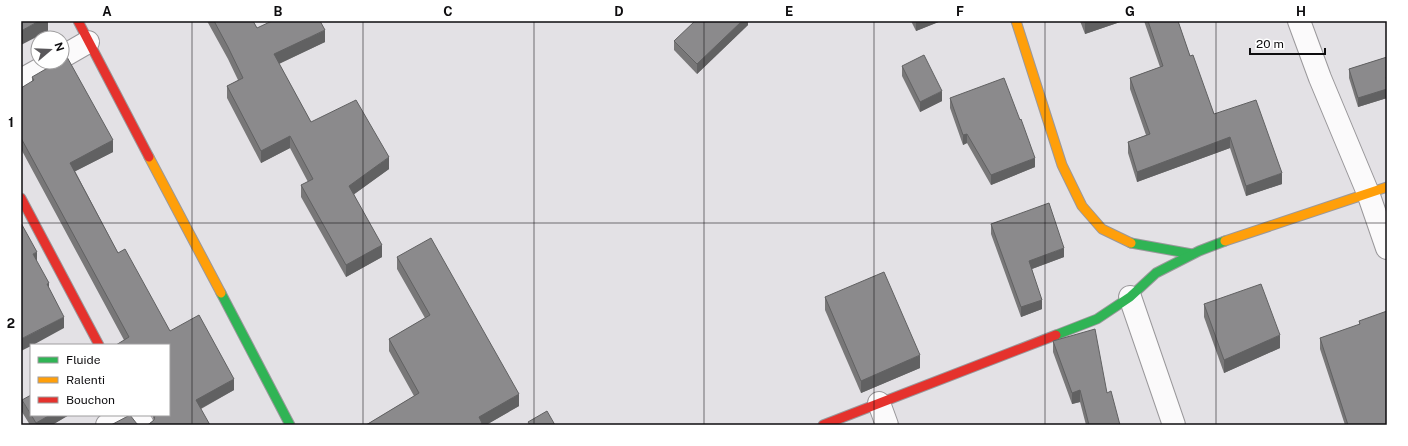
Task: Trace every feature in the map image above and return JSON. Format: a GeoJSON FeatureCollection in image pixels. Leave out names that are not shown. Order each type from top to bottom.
{"type":"FeatureCollection","features":[{"type":"Feature","properties":{"kind":"street"},"geometry":{"type":"LineString","coordinates":[[78,21],[290,425]]}},
{"type":"Feature","properties":{"kind":"street"},"geometry":{"type":"LineString","coordinates":[[1016,21],[1062,165],[1082,206],[1102,229],[1130,243],[1192,254]]}},
{"type":"Feature","properties":{"kind":"street"},"geometry":{"type":"LineString","coordinates":[[1299,21],[1320,78],[1378,190],[1387,248]]}},
{"type":"Feature","properties":{"kind":"street"},"geometry":{"type":"LineString","coordinates":[[70,52],[88,42]]}},
{"type":"Feature","properties":{"kind":"street"},"geometry":{"type":"LineString","coordinates":[[21,80],[39,70]]}},
{"type":"Feature","properties":{"kind":"street"},"geometry":{"type":"LineString","coordinates":[[823,425],[1097,319],[1130,298],[1156,273],[1192,254],[1242,235],[1378,190]]}},
{"type":"Feature","properties":{"kind":"street"},"geometry":{"type":"LineString","coordinates":[[21,198],[98,344]]}},
{"type":"Feature","properties":{"kind":"street"},"geometry":{"type":"LineString","coordinates":[[1130,298],[1174,425]]}},
{"type":"Feature","properties":{"kind":"street"},"geometry":{"type":"LineString","coordinates":[[878,403],[887,425]]}},
{"type":"Feature","properties":{"kind":"street"},"geometry":{"type":"LineString","coordinates":[[107,425],[123,416]]}},
{"type":"Feature","properties":{"kind":"street"},"geometry":{"type":"LineString","coordinates":[[138,416],[143,425]]}},
{"type":"Feature","properties":{"kind":"building"},"geometry":{"type":"Polygon","coordinates":[[[21,21],[39,21],[21,31],[21,21]]]}},
{"type":"Feature","properties":{"kind":"building"},"geometry":{"type":"Polygon","coordinates":[[[214,21],[253,21],[257,28],[272,21],[320,21],[325,30],[274,54],[311,122],[356,100],[389,157],[349,186],[382,245],[346,265],[301,185],[313,179],[290,136],[261,151],[227,86],[243,78],[214,21]]]}},
{"type":"Feature","properties":{"kind":"building"},"geometry":{"type":"Polygon","coordinates":[[[695,21],[742,21],[697,64],[674,41],[695,21]]]}},
{"type":"Feature","properties":{"kind":"building"},"geometry":{"type":"Polygon","coordinates":[[[1148,21],[1178,21],[1190,56],[1193,55],[1214,114],[1256,100],[1282,173],[1246,186],[1230,137],[1137,172],[1128,142],[1150,134],[1130,78],[1163,66],[1148,21]]]}},
{"type":"Feature","properties":{"kind":"building"},"geometry":{"type":"Polygon","coordinates":[[[924,55],[942,91],[920,102],[902,66],[924,55]]]}},
{"type":"Feature","properties":{"kind":"building"},"geometry":{"type":"Polygon","coordinates":[[[1387,57],[1387,89],[1358,98],[1349,69],[1387,57]]]}},
{"type":"Feature","properties":{"kind":"building"},"geometry":{"type":"Polygon","coordinates":[[[70,62],[113,140],[70,163],[118,253],[125,249],[170,331],[199,315],[234,379],[196,400],[210,425],[147,425],[154,420],[155,416],[170,416],[170,344],[118,344],[129,337],[21,138],[21,88],[34,80],[32,77],[44,70],[70,70],[70,62]]]}},
{"type":"Feature","properties":{"kind":"building"},"geometry":{"type":"Polygon","coordinates":[[[1004,78],[1035,158],[991,175],[967,134],[963,135],[950,98],[1004,78]]]}},
{"type":"Feature","properties":{"kind":"building"},"geometry":{"type":"Polygon","coordinates":[[[1049,203],[1064,248],[1029,261],[1042,300],[1021,307],[991,224],[1049,203]]]}},
{"type":"Feature","properties":{"kind":"building"},"geometry":{"type":"Polygon","coordinates":[[[21,223],[37,252],[33,254],[49,283],[47,284],[64,317],[21,339],[21,223]]]}},
{"type":"Feature","properties":{"kind":"building"},"geometry":{"type":"Polygon","coordinates":[[[431,238],[519,394],[479,417],[482,423],[479,425],[366,425],[419,393],[389,339],[430,315],[397,257],[431,238]]]}},
{"type":"Feature","properties":{"kind":"building"},"geometry":{"type":"Polygon","coordinates":[[[884,272],[920,355],[861,381],[825,297],[884,272]]]}},
{"type":"Feature","properties":{"kind":"building"},"geometry":{"type":"Polygon","coordinates":[[[1261,284],[1280,335],[1224,360],[1204,304],[1261,284]]]}},
{"type":"Feature","properties":{"kind":"building"},"geometry":{"type":"Polygon","coordinates":[[[1387,311],[1387,425],[1348,425],[1320,338],[1360,324],[1359,321],[1387,311]]]}},
{"type":"Feature","properties":{"kind":"building"},"geometry":{"type":"Polygon","coordinates":[[[1095,329],[1107,393],[1111,391],[1120,425],[1089,425],[1080,390],[1072,393],[1053,341],[1095,329]]]}},
{"type":"Feature","properties":{"kind":"building"},"geometry":{"type":"Polygon","coordinates":[[[30,396],[30,413],[22,400],[30,396]]]}},
{"type":"Feature","properties":{"kind":"building"},"geometry":{"type":"Polygon","coordinates":[[[547,411],[555,425],[530,425],[528,422],[547,411]]]}},
{"type":"Feature","properties":{"kind":"building"},"geometry":{"type":"Polygon","coordinates":[[[32,416],[48,416],[36,423],[32,416]]]}},
{"type":"Feature","properties":{"kind":"building"},"geometry":{"type":"Polygon","coordinates":[[[131,416],[139,425],[111,425],[131,416]]]}},
{"type":"Feature","properties":{"kind":"traffic: fast"},"geometry":{"type":"LineString","coordinates":[[1056,335],[1097,319],[1130,297],[1156,273],[1199,251],[1225,241]]}},
{"type":"Feature","properties":{"kind":"traffic: fast"},"geometry":{"type":"LineString","coordinates":[[1131,243],[1192,254]]}},
{"type":"Feature","properties":{"kind":"traffic: fast"},"geometry":{"type":"LineString","coordinates":[[221,293],[290,425]]}},
{"type":"Feature","properties":{"kind":"traffic: slow"},"geometry":{"type":"LineString","coordinates":[[1016,21],[1062,165],[1082,206],[1102,229],[1131,243]]}},
{"type":"Feature","properties":{"kind":"traffic: slow"},"geometry":{"type":"LineString","coordinates":[[149,157],[221,293]]}},
{"type":"Feature","properties":{"kind":"traffic: slow"},"geometry":{"type":"LineString","coordinates":[[1225,241],[1387,187]]}},
{"type":"Feature","properties":{"kind":"traffic: jam"},"geometry":{"type":"LineString","coordinates":[[78,21],[149,157]]}},
{"type":"Feature","properties":{"kind":"traffic: jam"},"geometry":{"type":"LineString","coordinates":[[21,198],[98,344]]}},
{"type":"Feature","properties":{"kind":"traffic: jam"},"geometry":{"type":"LineString","coordinates":[[823,425],[1056,335]]}}]}
